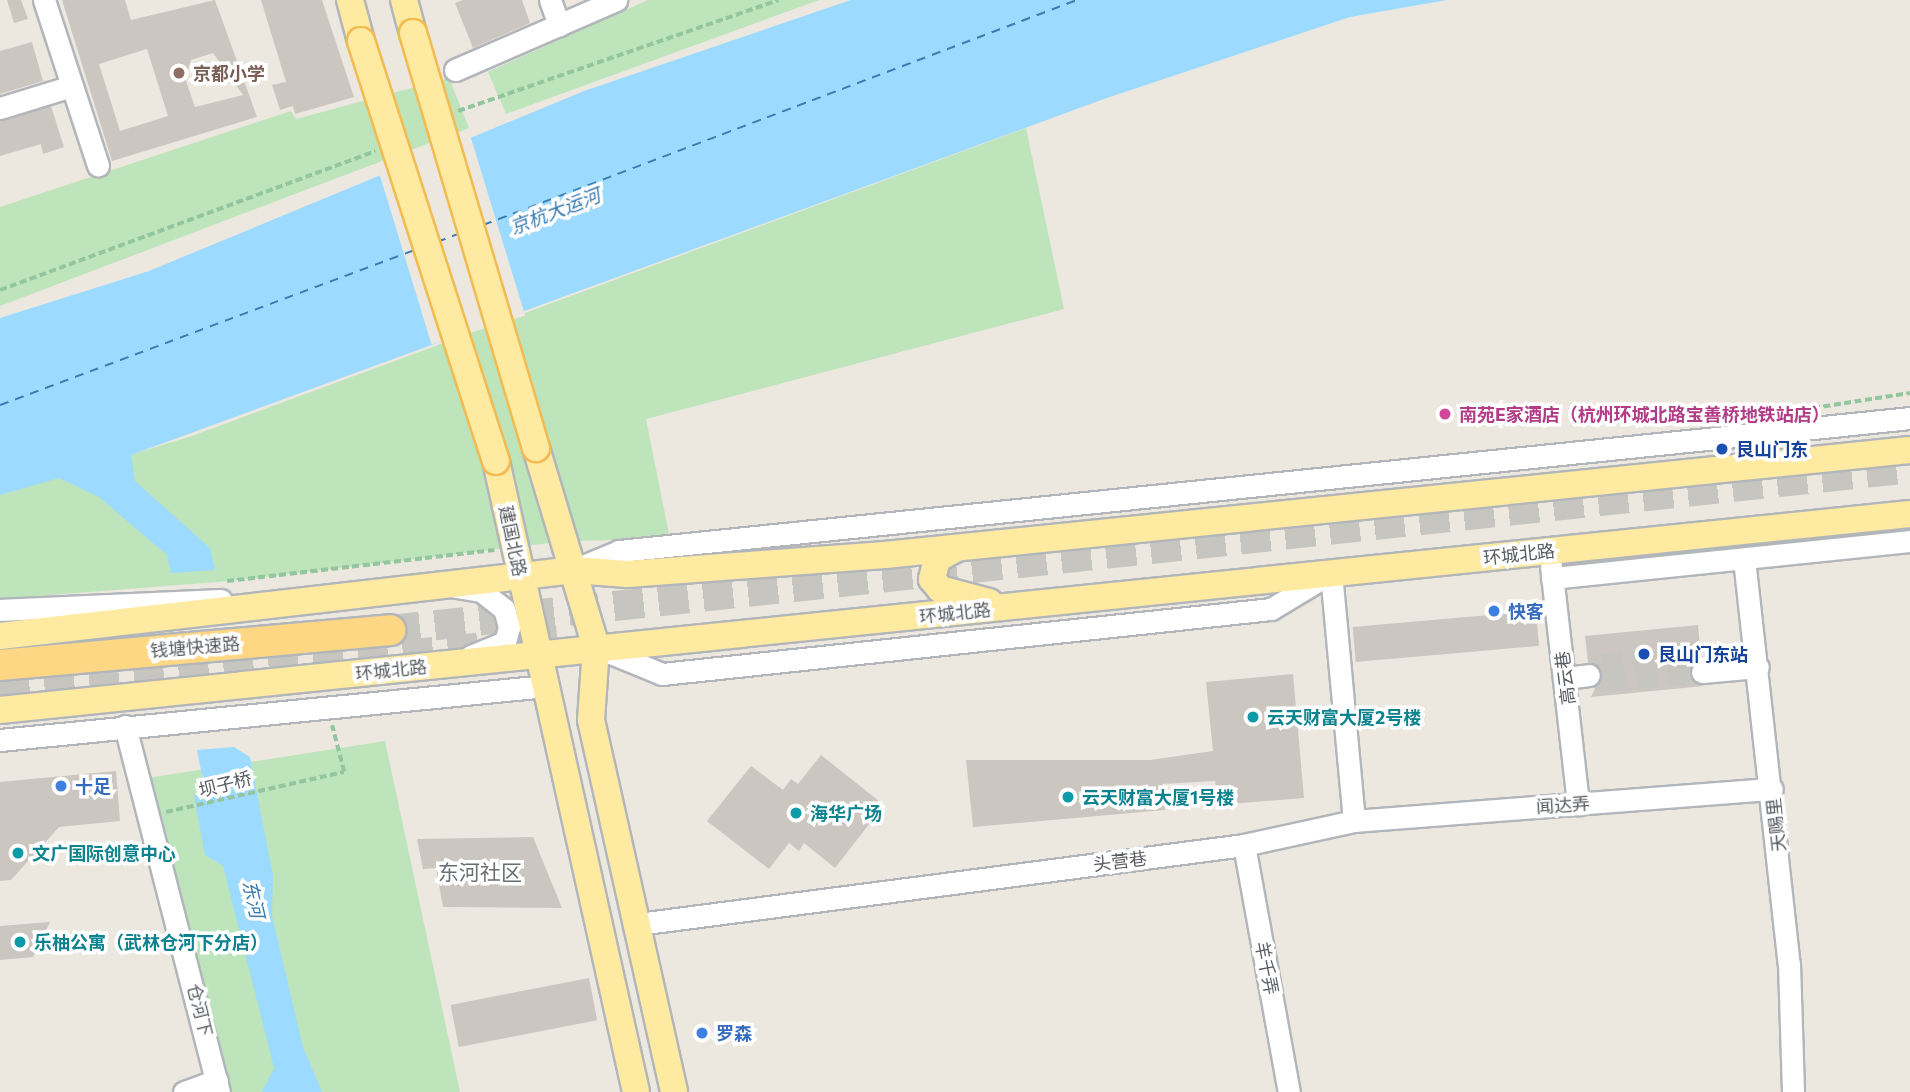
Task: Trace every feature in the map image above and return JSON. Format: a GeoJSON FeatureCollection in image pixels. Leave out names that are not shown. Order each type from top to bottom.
{"type":"FeatureCollection","features":[{"type":"Feature","properties":{"kind":"highway","name":"钱塘快速路"},"geometry":{"type":"LineString","coordinates":[[0,664],[390,630]]}},
{"type":"Feature","properties":{"kind":"main road","name":"建国北路"},"geometry":{"type":"LineString","coordinates":[[350,0],[496,461],[636,1092]]}},
{"type":"Feature","properties":{"kind":"main road"},"geometry":{"type":"LineString","coordinates":[[404,0],[596,647],[591,720],[674,1092]]}},
{"type":"Feature","properties":{"kind":"main road"},"geometry":{"type":"LineString","coordinates":[[0,636],[574,570],[627,574],[957,548],[1910,450]]}},
{"type":"Feature","properties":{"kind":"main road","name":"环城北路"},"geometry":{"type":"LineString","coordinates":[[0,710],[1910,514]]}},
{"type":"Feature","properties":{"kind":"main road"},"geometry":{"type":"LineString","coordinates":[[957,548],[937,559],[932,579],[940,589],[1012,606]]}},
{"type":"Feature","properties":{"kind":"street"},"geometry":{"type":"LineString","coordinates":[[44,0],[98,164]]}},
{"type":"Feature","properties":{"kind":"street"},"geometry":{"type":"LineString","coordinates":[[550,0],[559,25]]}},
{"type":"Feature","properties":{"kind":"street"},"geometry":{"type":"LineString","coordinates":[[455,71],[616,0]]}},
{"type":"Feature","properties":{"kind":"street"},"geometry":{"type":"LineString","coordinates":[[0,107],[72,86]]}},
{"type":"Feature","properties":{"kind":"street"},"geometry":{"type":"LineString","coordinates":[[574,570],[619,551],[952,513],[1910,418]]}},
{"type":"Feature","properties":{"kind":"street"},"geometry":{"type":"LineString","coordinates":[[1814,429],[1817,460]]}},
{"type":"Feature","properties":{"kind":"street"},"geometry":{"type":"LineString","coordinates":[[952,513],[957,548]]}},
{"type":"Feature","properties":{"kind":"street"},"geometry":{"type":"LineString","coordinates":[[1552,578],[1910,541]]}},
{"type":"Feature","properties":{"kind":"street","name":"高云巷"},"geometry":{"type":"LineString","coordinates":[[1549,551],[1566,678],[1578,804]]}},
{"type":"Feature","properties":{"kind":"street","name":"天赐里"},"geometry":{"type":"LineString","coordinates":[[1744,559],[1790,964],[1793,1092]]}},
{"type":"Feature","properties":{"kind":"street"},"geometry":{"type":"LineString","coordinates":[[596,647],[662,674],[1271,608],[1331,573],[1354,821]]}},
{"type":"Feature","properties":{"kind":"street"},"geometry":{"type":"LineString","coordinates":[[443,584],[481,591],[504,609],[509,627],[505,642],[449,663]]}},
{"type":"Feature","properties":{"kind":"street"},"geometry":{"type":"LineString","coordinates":[[0,610],[331,599]]}},
{"type":"Feature","properties":{"kind":"street"},"geometry":{"type":"LineString","coordinates":[[1702,672],[1758,667]]}},
{"type":"Feature","properties":{"kind":"street"},"geometry":{"type":"LineString","coordinates":[[1566,678],[1589,675]]}},
{"type":"Feature","properties":{"kind":"street"},"geometry":{"type":"LineString","coordinates":[[0,740],[547,686]]}},
{"type":"Feature","properties":{"kind":"street"},"geometry":{"type":"LineString","coordinates":[[187,720],[228,687]]}},
{"type":"Feature","properties":{"kind":"street","name":"仓河下"},"geometry":{"type":"LineString","coordinates":[[125,726],[218,1086]]}},
{"type":"Feature","properties":{"kind":"street","name":"闻达弄"},"geometry":{"type":"LineString","coordinates":[[1354,821],[1772,789]]}},
{"type":"Feature","properties":{"kind":"street","name":"头营巷"},"geometry":{"type":"LineString","coordinates":[[638,924],[1244,845],[1354,821]]}},
{"type":"Feature","properties":{"kind":"street","name":"羊千弄"},"geometry":{"type":"LineString","coordinates":[[1244,845],[1289,1092]]}},
{"type":"Feature","properties":{"kind":"street"},"geometry":{"type":"LineString","coordinates":[[184,1092],[218,1086]]}},
{"type":"Feature","properties":{"kind":"path"},"geometry":{"type":"LineString","coordinates":[[217,581],[516,546]]}},
{"type":"Feature","properties":{"kind":"path","name":"坝子桥"},"geometry":{"type":"LineString","coordinates":[[183,808],[344,772],[330,718]]}},
{"type":"Feature","properties":{"kind":"green space"},"geometry":{"type":"Polygon","coordinates":[[[648,0],[819,0],[506,114],[488,72],[648,0]]]}},
{"type":"Feature","properties":{"kind":"green space"},"geometry":{"type":"Polygon","coordinates":[[[449,78],[469,128],[0,306],[0,207],[291,111],[296,119],[449,78]]]}},
{"type":"Feature","properties":{"kind":"green space"},"geometry":{"type":"Polygon","coordinates":[[[1026,128],[1064,309],[646,419],[670,539],[566,541],[230,581],[0,599],[0,495],[192,436],[1026,128]]]}},
{"type":"Feature","properties":{"kind":"green space"},"geometry":{"type":"Polygon","coordinates":[[[385,741],[460,1092],[219,1092],[141,779],[385,741]]]}},
{"type":"Feature","properties":{"kind":"water","name":"京杭大运河"},"geometry":{"type":"Polygon","coordinates":[[[851,0],[1447,0],[1350,17],[1104,99],[131,455],[135,481],[210,548],[215,570],[171,573],[167,555],[99,497],[59,478],[0,495],[0,318],[149,271],[584,91],[851,0]]]}},
{"type":"Feature","properties":{"kind":"water","name":"东河"},"geometry":{"type":"Polygon","coordinates":[[[234,747],[250,757],[273,876],[272,916],[303,1047],[322,1092],[262,1092],[274,1068],[223,866],[205,855],[194,796],[205,791],[197,750],[234,747]]]}},
{"type":"Feature","properties":{"kind":"pier"},"geometry":{"type":"Polygon","coordinates":[[[470,135],[525,316],[432,344],[376,164],[470,135]]]}},
{"type":"Feature","properties":{"kind":"building"},"geometry":{"type":"Polygon","coordinates":[[[7,0],[21,0],[28,19],[14,23],[7,0]]]}},
{"type":"Feature","properties":{"kind":"building"},"geometry":{"type":"Polygon","coordinates":[[[62,0],[125,0],[131,20],[215,0],[257,117],[112,161],[62,0]],[[147,49],[99,64],[120,131],[168,116],[147,49]],[[213,53],[191,60],[185,78],[195,107],[243,95],[213,53]]]}},
{"type":"Feature","properties":{"kind":"building"},"geometry":{"type":"Polygon","coordinates":[[[261,0],[322,0],[354,97],[295,114],[293,106],[280,110],[272,85],[286,82],[261,0]]]}},
{"type":"Feature","properties":{"kind":"building"},"geometry":{"type":"Polygon","coordinates":[[[463,0],[522,0],[530,23],[473,48],[455,3],[463,0]]]}},
{"type":"Feature","properties":{"kind":"building"},"geometry":{"type":"Polygon","coordinates":[[[32,42],[43,81],[0,94],[0,51],[32,42]]]}},
{"type":"Feature","properties":{"kind":"building"},"geometry":{"type":"Polygon","coordinates":[[[51,106],[64,147],[43,154],[41,144],[0,156],[0,121],[51,106]]]}},
{"type":"Feature","properties":{"kind":"building"},"geometry":{"type":"Polygon","coordinates":[[[1536,611],[1539,646],[1356,662],[1353,627],[1536,611]]]}},
{"type":"Feature","properties":{"kind":"building","name":"艮山门东站"},"geometry":{"type":"Polygon","coordinates":[[[1698,625],[1701,659],[1689,674],[1704,686],[1591,697],[1602,674],[1588,662],[1585,636],[1698,625]]]}},
{"type":"Feature","properties":{"kind":"building"},"geometry":{"type":"Polygon","coordinates":[[[1293,674],[1304,798],[1218,805],[1215,781],[1162,784],[1165,810],[973,827],[966,760],[1150,760],[1213,751],[1206,682],[1293,674]]]}},
{"type":"Feature","properties":{"kind":"building","name":"海华广场"},"geometry":{"type":"Polygon","coordinates":[[[821,755],[884,805],[835,868],[804,843],[799,851],[789,843],[769,869],[707,821],[751,766],[783,790],[791,779],[798,784],[821,755]]]}},
{"type":"Feature","properties":{"kind":"building","name":"文广国际创意中心"},"geometry":{"type":"Polygon","coordinates":[[[116,771],[120,821],[59,827],[11,880],[0,881],[0,782],[116,771]]]}},
{"type":"Feature","properties":{"kind":"building"},"geometry":{"type":"Polygon","coordinates":[[[533,837],[562,908],[443,907],[436,868],[423,869],[417,839],[533,837]]]}},
{"type":"Feature","properties":{"kind":"building","name":"乐柚公寓（武林仓河下分店）"},"geometry":{"type":"Polygon","coordinates":[[[50,922],[33,957],[0,960],[0,926],[50,922]]]}},
{"type":"Feature","properties":{"kind":"building"},"geometry":{"type":"Polygon","coordinates":[[[589,978],[597,1020],[459,1047],[451,1005],[589,978]]]}},
{"type":"Feature","properties":{"kind":"ferry route"},"geometry":{"type":"LineString","coordinates":[[483,225],[1077,0]]}},
{"type":"Feature","properties":{"kind":"ferry route"},"geometry":{"type":"LineString","coordinates":[[437,242],[458,234]]}},
{"type":"Feature","properties":{"kind":"ferry route"},"geometry":{"type":"LineString","coordinates":[[0,405],[415,250]]}},
{"type":"Feature","properties":{"kind":"tunnel"},"geometry":{"type":"LineString","coordinates":[[390,630],[1910,468]]}},
{"type":"Feature","properties":{"kind":"tunnel"},"geometry":{"type":"LineString","coordinates":[[0,694],[557,640]]}},
{"type":"Feature","properties":{"kind":"tunnel"},"geometry":{"type":"LineString","coordinates":[[1589,675],[1602,664],[1689,656],[1702,672]]}},
{"type":"Feature","properties":{"kind":"tunnel"},"geometry":{"type":"LineString","coordinates":[[1589,675],[1606,681],[1702,672]]}},
{"type":"Feature","properties":{"kind":"place","name":"京都小学"},"geometry":{"type":"Point","coordinates":[179,73]}},
{"type":"Feature","properties":{"kind":"place","name":"南苑E家酒店（杭州环城北路宝善桥地铁站店）"},"geometry":{"type":"Point","coordinates":[1445,414]}},
{"type":"Feature","properties":{"kind":"place","name":"艮山门东"},"geometry":{"type":"Point","coordinates":[1722,449]}},
{"type":"Feature","properties":{"kind":"place","name":"快客"},"geometry":{"type":"Point","coordinates":[1494,611]}},
{"type":"Feature","properties":{"kind":"place","name":"艮山门东站"},"geometry":{"type":"Point","coordinates":[1644,654]}},
{"type":"Feature","properties":{"kind":"place","name":"云天财富大厦2号楼"},"geometry":{"type":"Point","coordinates":[1253,717]}},
{"type":"Feature","properties":{"kind":"place","name":"十足"},"geometry":{"type":"Point","coordinates":[61,786]}},
{"type":"Feature","properties":{"kind":"place","name":"云天财富大厦1号楼"},"geometry":{"type":"Point","coordinates":[1068,797]}},
{"type":"Feature","properties":{"kind":"place","name":"海华广场"},"geometry":{"type":"Point","coordinates":[796,813]}},
{"type":"Feature","properties":{"kind":"place","name":"文广国际创意中心"},"geometry":{"type":"Point","coordinates":[18,853]}},
{"type":"Feature","properties":{"kind":"place","name":"乐柚公寓（武林仓河下分店）"},"geometry":{"type":"Point","coordinates":[20,942]}},
{"type":"Feature","properties":{"kind":"place","name":"罗森"},"geometry":{"type":"Point","coordinates":[702,1033]}},
{"type":"Feature","properties":{"kind":"district","name":"东河社区"},"geometry":{"type":"Point","coordinates":[480,872]}}]}
